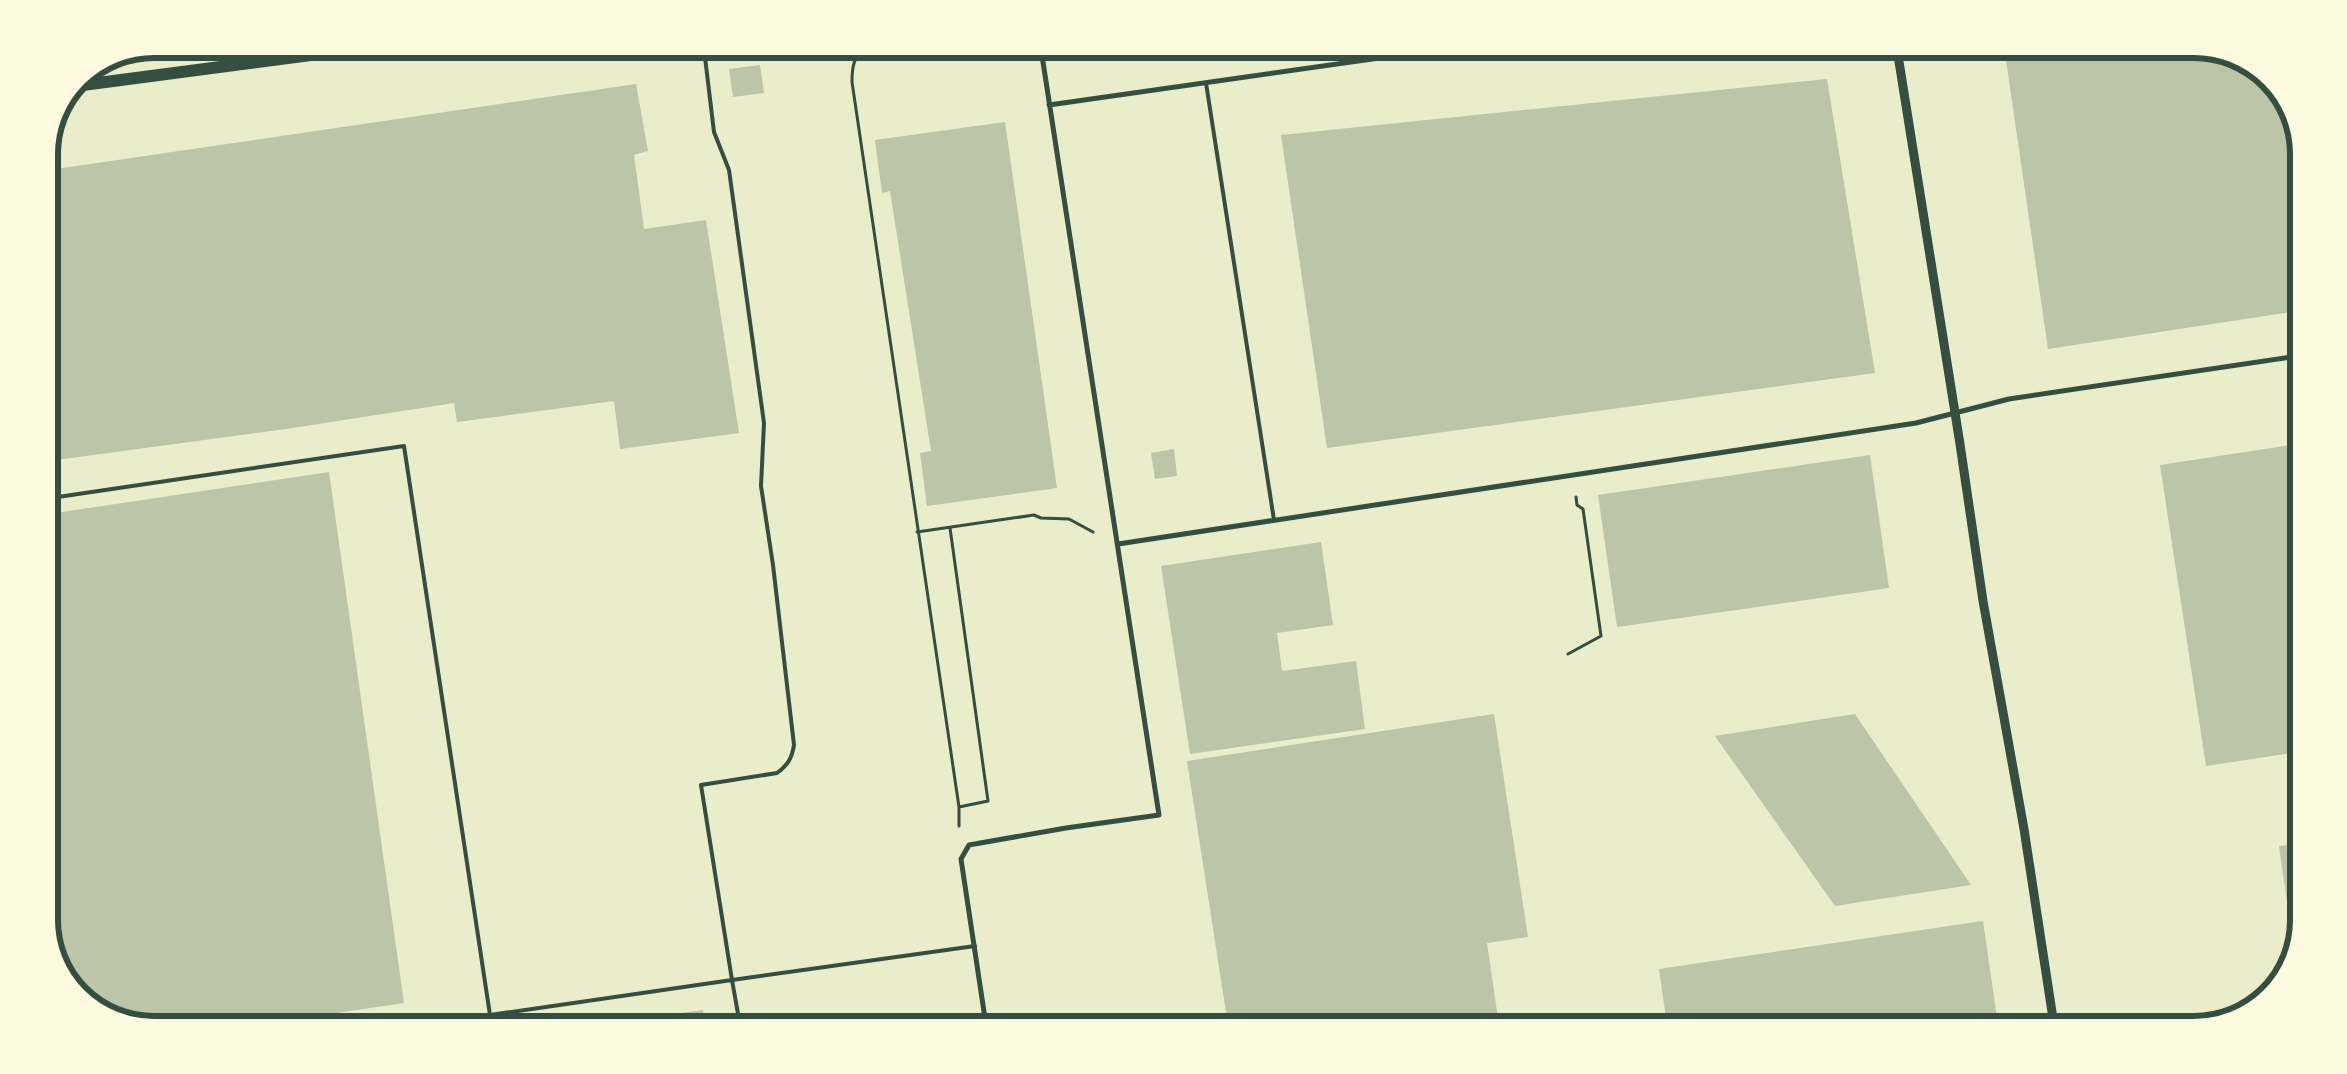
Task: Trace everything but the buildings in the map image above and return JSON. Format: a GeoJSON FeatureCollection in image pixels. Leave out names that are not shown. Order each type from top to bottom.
{"type":"FeatureCollection","features":[{"type":"Feature","properties":{"kind":"main road"},"geometry":{"type":"LineString","coordinates":[[87,84],[289,58]]}},
{"type":"Feature","properties":{"kind":"street"},"geometry":{"type":"LineString","coordinates":[[985,1016],[961,859],[969,845],[1066,828],[1159,815],[1042,58]]}},
{"type":"Feature","properties":{"kind":"street"},"geometry":{"type":"LineString","coordinates":[[1049,105],[1380,58]]}},
{"type":"Feature","properties":{"kind":"street"},"geometry":{"type":"LineString","coordinates":[[1898,58],[1983,601],[2024,829],[2053,1016]]}},
{"type":"Feature","properties":{"kind":"street"},"geometry":{"type":"LineString","coordinates":[[1118,544],[1916,423],[2009,399],[2289,357]]}},
{"type":"Feature","properties":{"kind":"lane"},"geometry":{"type":"LineString","coordinates":[[705,58],[714,132],[728,170],[764,423],[760,486],[773,565],[794,745],[792,756],[787,766],[777,773],[701,785],[738,1016]]}},
{"type":"Feature","properties":{"kind":"lane"},"geometry":{"type":"LineString","coordinates":[[1206,83],[1274,520]]}},
{"type":"Feature","properties":{"kind":"lane"},"geometry":{"type":"LineString","coordinates":[[58,497],[404,446],[490,1015]]}},
{"type":"Feature","properties":{"kind":"lane"},"geometry":{"type":"LineString","coordinates":[[484,1016],[975,946]]}},
{"type":"Feature","properties":{"kind":"path"},"geometry":{"type":"LineString","coordinates":[[856,58],[852,69],[852,82],[958,807],[961,859]]}},
{"type":"Feature","properties":{"kind":"path"},"geometry":{"type":"LineString","coordinates":[[1568,654],[1601,636],[1583,509],[1577,505],[1573,476]]}},
{"type":"Feature","properties":{"kind":"path"},"geometry":{"type":"LineString","coordinates":[[917,532],[1034,515],[1041,518],[1069,519],[1118,544]]}},
{"type":"Feature","properties":{"kind":"path"},"geometry":{"type":"LineString","coordinates":[[950,528],[988,801],[958,807]]}}]}
